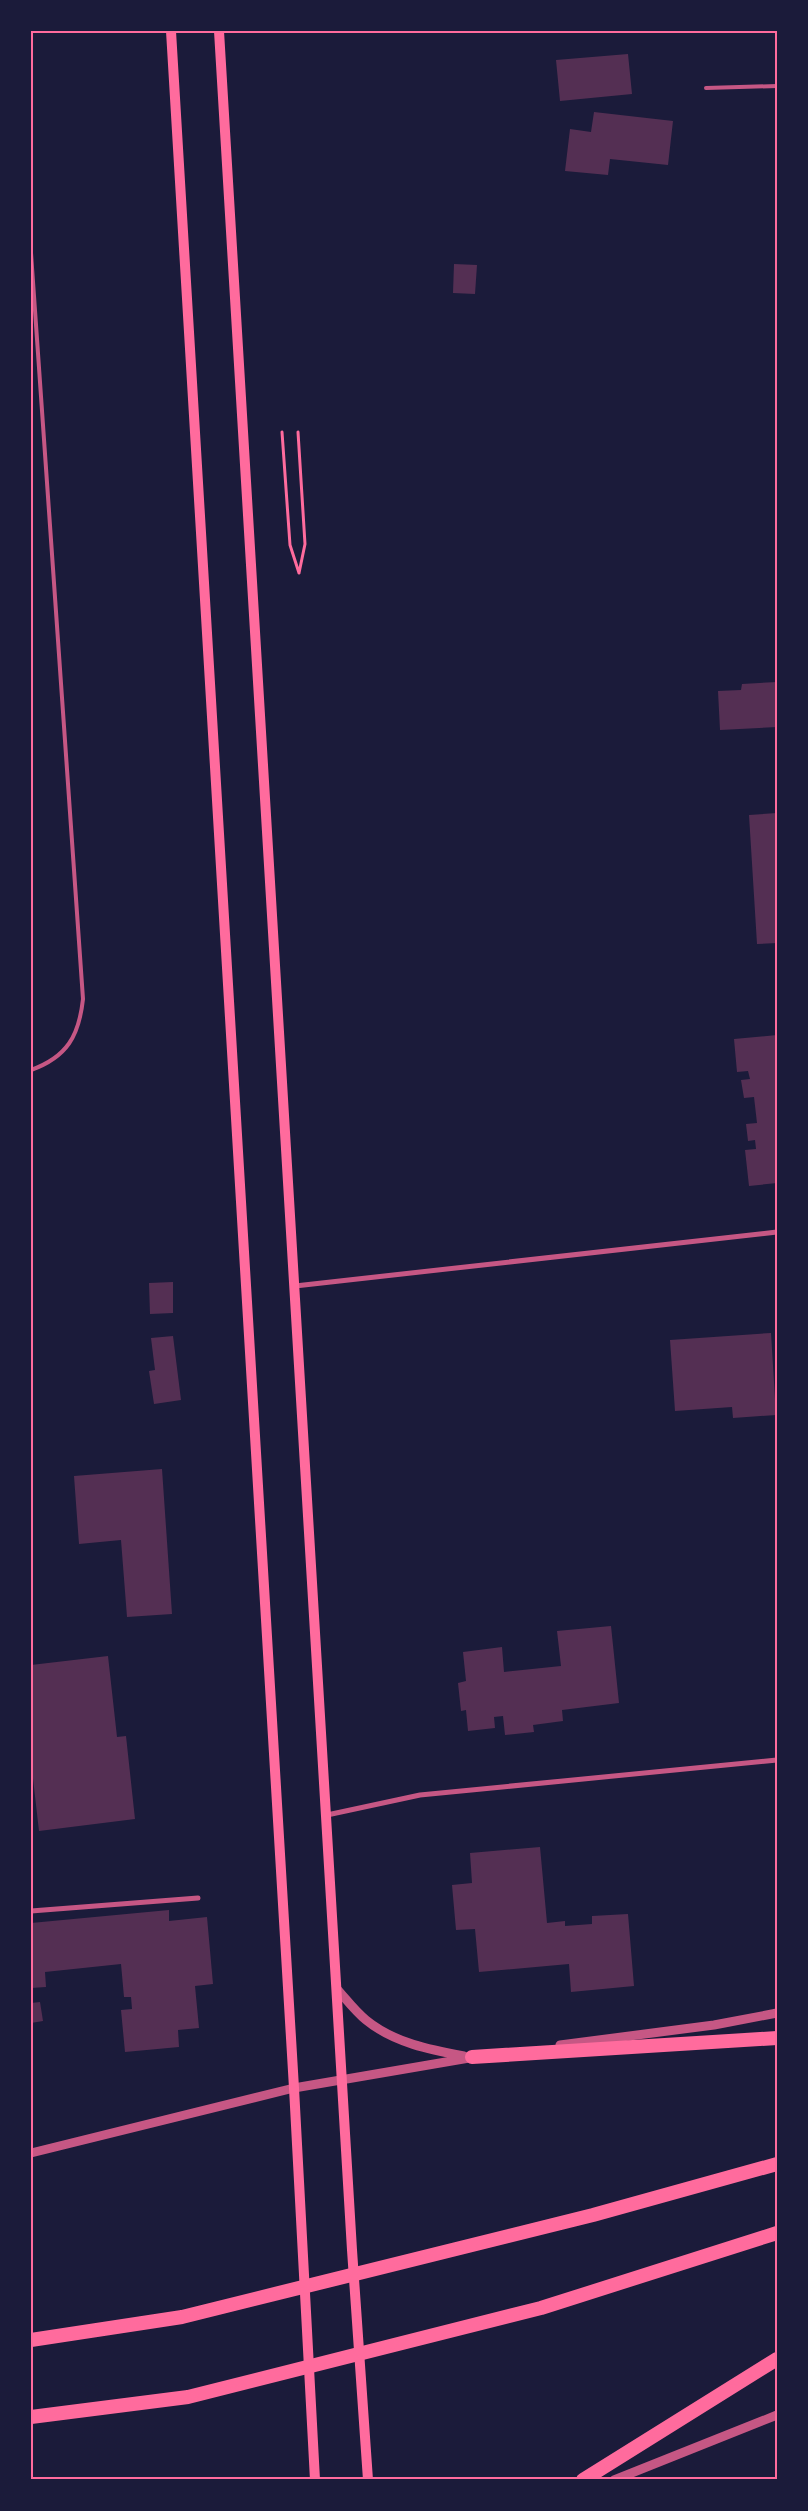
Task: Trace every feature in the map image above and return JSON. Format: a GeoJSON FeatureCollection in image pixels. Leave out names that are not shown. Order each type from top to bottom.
{"type":"FeatureCollection","features":[{"type":"Feature","properties":{"kind":"highway"},"geometry":{"type":"LineString","coordinates":[[472,2057],[777,2038]]}},
{"type":"Feature","properties":{"kind":"highway"},"geometry":{"type":"LineString","coordinates":[[31,2340],[182,2317],[402,2264],[777,2164]]}},
{"type":"Feature","properties":{"kind":"highway"},"geometry":{"type":"LineString","coordinates":[[31,2417],[188,2397],[541,2308],[777,2233]]}},
{"type":"Feature","properties":{"kind":"highway"},"geometry":{"type":"LineString","coordinates":[[583,2480],[777,2359]]}},
{"type":"Feature","properties":{"kind":"main road"},"geometry":{"type":"LineString","coordinates":[[171,31],[294,2088],[314,2480]]}},
{"type":"Feature","properties":{"kind":"main road"},"geometry":{"type":"LineString","coordinates":[[219,31],[342,2078],[368,2480]]}},
{"type":"Feature","properties":{"kind":"street"},"geometry":{"type":"LineString","coordinates":[[295,1286],[777,1232]]}},
{"type":"Feature","properties":{"kind":"street"},"geometry":{"type":"LineString","coordinates":[[327,1815],[420,1795],[777,1760]]}},
{"type":"Feature","properties":{"kind":"street"},"geometry":{"type":"LineString","coordinates":[[31,1911],[198,1898]]}},
{"type":"Feature","properties":{"kind":"street"},"geometry":{"type":"LineString","coordinates":[[337,1989],[366,2020],[394,2037],[424,2048],[472,2057]]}},
{"type":"Feature","properties":{"kind":"street"},"geometry":{"type":"LineString","coordinates":[[31,2153],[294,2088],[342,2078],[472,2057],[714,2025],[777,2013]]}},
{"type":"Feature","properties":{"kind":"street"},"geometry":{"type":"LineString","coordinates":[[614,2480],[777,2415]]}},
{"type":"Feature","properties":{"kind":"lane"},"geometry":{"type":"LineString","coordinates":[[706,88],[777,86]]}},
{"type":"Feature","properties":{"kind":"lane"},"geometry":{"type":"LineString","coordinates":[[31,253],[84,999],[79,1027],[71,1042],[47,1064],[31,1070]]}},
{"type":"Feature","properties":{"kind":"path"},"geometry":{"type":"LineString","coordinates":[[282,432],[290,546],[299,573],[306,544],[298,432]]}},
{"type":"Feature","properties":{"kind":"building"},"geometry":{"type":"Polygon","coordinates":[[[628,54],[632,94],[560,101],[556,60],[628,54]]]}},
{"type":"Feature","properties":{"kind":"building"},"geometry":{"type":"Polygon","coordinates":[[[594,112],[673,121],[668,165],[610,159],[608,175],[565,171],[570,129],[591,132],[594,112]]]}},
{"type":"Feature","properties":{"kind":"building"},"geometry":{"type":"Polygon","coordinates":[[[454,264],[477,265],[475,294],[453,293],[454,264]]]}},
{"type":"Feature","properties":{"kind":"building"},"geometry":{"type":"Polygon","coordinates":[[[777,682],[777,727],[720,730],[718,691],[741,690],[742,684],[777,682]]]}},
{"type":"Feature","properties":{"kind":"building"},"geometry":{"type":"Polygon","coordinates":[[[777,813],[777,943],[757,944],[749,815],[777,813]]]}},
{"type":"Feature","properties":{"kind":"building"},"geometry":{"type":"Polygon","coordinates":[[[777,1035],[777,1183],[749,1186],[745,1150],[756,1149],[755,1140],[748,1141],[746,1124],[757,1123],[754,1097],[744,1098],[741,1080],[750,1079],[748,1071],[737,1072],[734,1039],[777,1035]]]}},
{"type":"Feature","properties":{"kind":"building"},"geometry":{"type":"Polygon","coordinates":[[[173,1282],[173,1313],[150,1314],[149,1283],[173,1282]]]}},
{"type":"Feature","properties":{"kind":"building"},"geometry":{"type":"Polygon","coordinates":[[[771,1333],[776,1415],[733,1418],[732,1407],[675,1411],[670,1340],[771,1333]]]}},
{"type":"Feature","properties":{"kind":"building"},"geometry":{"type":"Polygon","coordinates":[[[173,1336],[181,1400],[154,1404],[149,1371],[155,1370],[151,1338],[173,1336]]]}},
{"type":"Feature","properties":{"kind":"building"},"geometry":{"type":"Polygon","coordinates":[[[162,1469],[172,1614],[127,1617],[121,1540],[79,1544],[74,1476],[162,1469]]]}},
{"type":"Feature","properties":{"kind":"building"},"geometry":{"type":"Polygon","coordinates":[[[611,1626],[619,1703],[562,1710],[563,1721],[533,1725],[534,1732],[505,1735],[503,1716],[494,1717],[495,1728],[468,1731],[466,1710],[461,1711],[458,1683],[466,1681],[463,1652],[502,1647],[504,1672],[561,1666],[557,1631],[611,1626]]]}},
{"type":"Feature","properties":{"kind":"building"},"geometry":{"type":"Polygon","coordinates":[[[108,1656],[117,1737],[126,1736],[135,1819],[39,1831],[31,1761],[31,1665],[108,1656]]]}},
{"type":"Feature","properties":{"kind":"building"},"geometry":{"type":"Polygon","coordinates":[[[540,1847],[547,1923],[565,1921],[565,1926],[592,1924],[592,1916],[628,1914],[634,1986],[571,1992],[569,1964],[479,1972],[475,1929],[456,1930],[452,1885],[472,1883],[470,1853],[540,1847]]]}},
{"type":"Feature","properties":{"kind":"building"},"geometry":{"type":"Polygon","coordinates":[[[169,1910],[169,1921],[207,1917],[213,1984],[195,1986],[199,2028],[178,2030],[179,2047],[125,2052],[121,2010],[132,2009],[131,1997],[124,1997],[121,1964],[45,1972],[46,1987],[31,1988],[31,1923],[169,1910]]]}},
{"type":"Feature","properties":{"kind":"building"},"geometry":{"type":"Polygon","coordinates":[[[40,2002],[43,2021],[31,2023],[31,2003],[40,2002]]]}}]}
